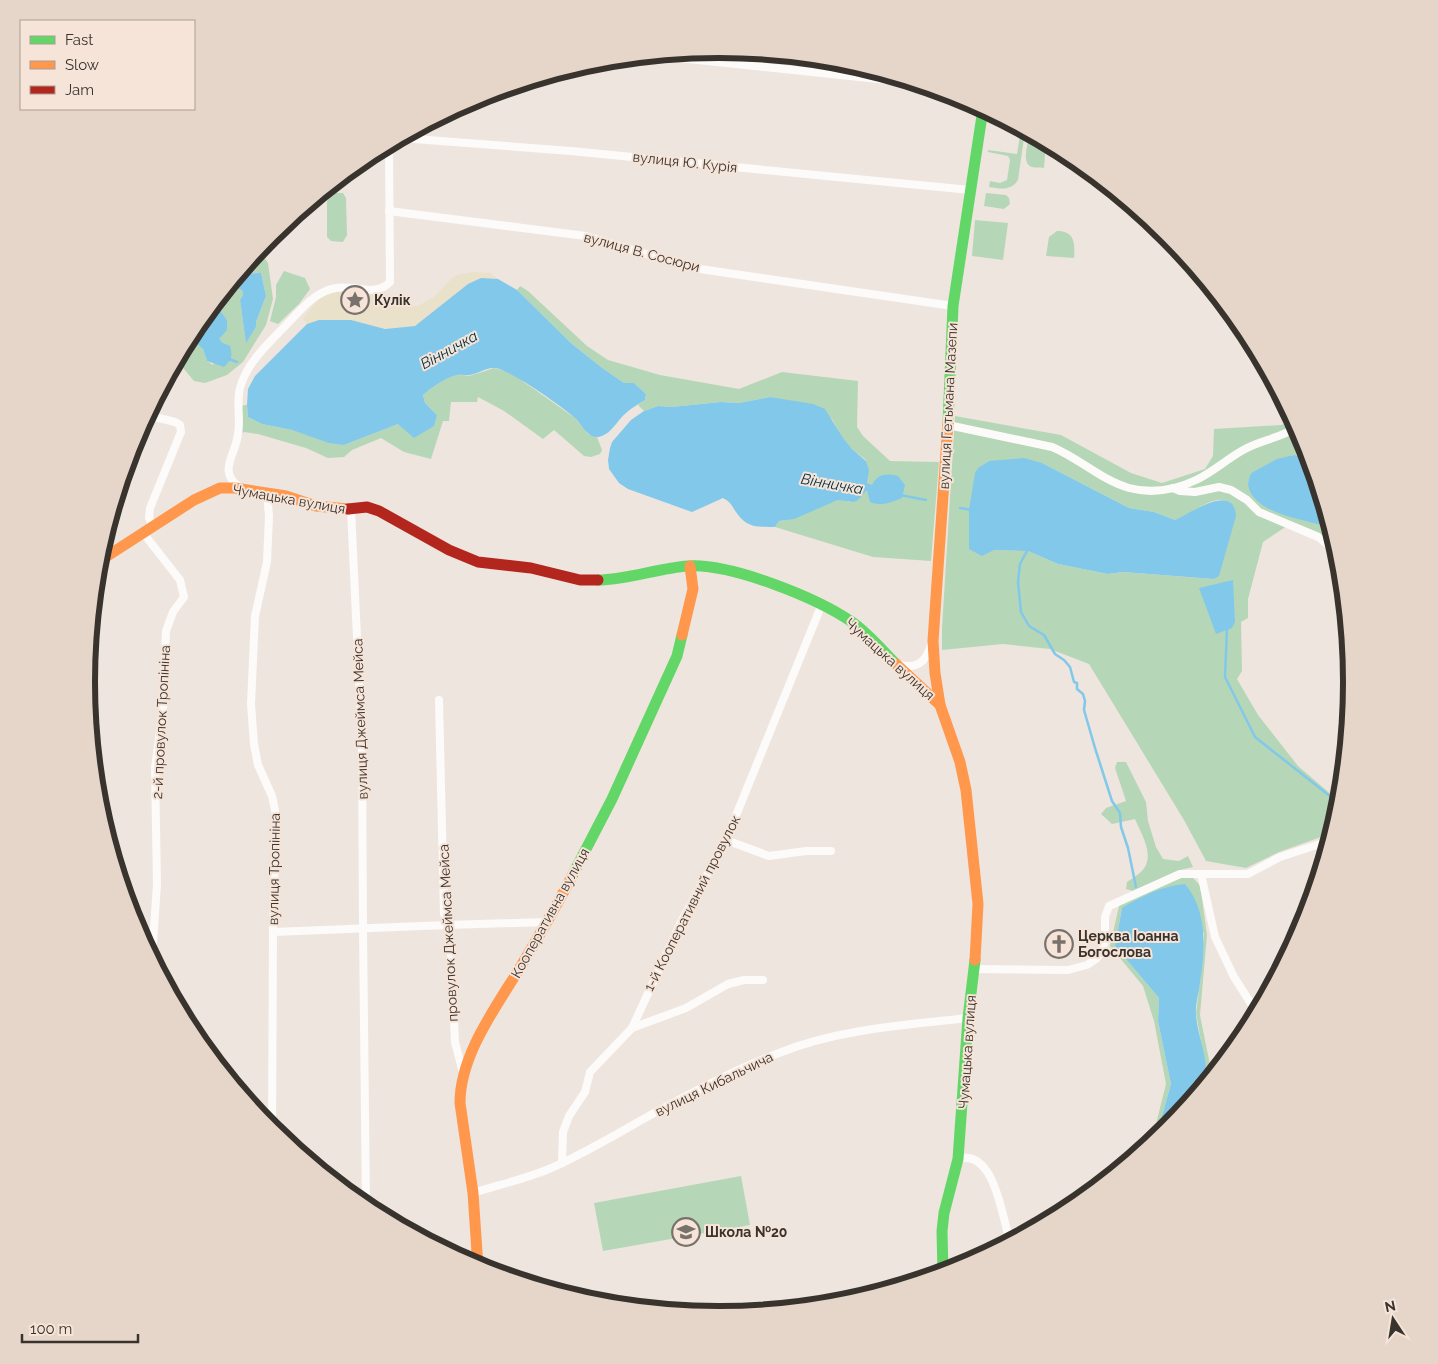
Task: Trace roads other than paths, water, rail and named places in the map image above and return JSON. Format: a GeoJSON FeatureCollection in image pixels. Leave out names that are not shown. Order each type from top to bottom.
{"type":"FeatureCollection","features":[{"type":"Feature","properties":{"kind":"street"},"geometry":{"type":"LineString","coordinates":[[687,59],[882,79]]}},
{"type":"Feature","properties":{"kind":"street","name":"вулиця Гетьмана Мазепи"},"geometry":{"type":"LineString","coordinates":[[940,705],[933,641],[948,425],[953,306],[982,116]]}},
{"type":"Feature","properties":{"kind":"street","name":"вулиця Ю. Курія"},"geometry":{"type":"LineString","coordinates":[[411,139],[571,151],[970,190]]}},
{"type":"Feature","properties":{"kind":"street"},"geometry":{"type":"LineString","coordinates":[[245,491],[230,478],[228,468],[238,435],[240,388],[257,357],[313,298],[326,291],[347,288],[377,290],[385,288],[390,282],[390,152]]}},
{"type":"Feature","properties":{"kind":"street","name":"вулиця В. Сосюри"},"geometry":{"type":"LineString","coordinates":[[389,211],[586,236],[693,268],[953,306]]}},
{"type":"Feature","properties":{"kind":"street"},"geometry":{"type":"LineString","coordinates":[[149,530],[148,518],[150,508],[181,432],[180,426],[174,422],[154,417]]}},
{"type":"Feature","properties":{"kind":"street"},"geometry":{"type":"LineString","coordinates":[[948,425],[1052,447],[1068,454],[1108,480],[1130,488],[1152,491],[1162,491],[1197,480],[1245,449],[1291,431]]}},
{"type":"Feature","properties":{"kind":"street"},"geometry":{"type":"LineString","coordinates":[[1173,488],[1180,491],[1195,492],[1220,487],[1231,490],[1247,500],[1259,512],[1318,537],[1328,545]]}},
{"type":"Feature","properties":{"kind":"street","name":"Чумацька вулиця"},"geometry":{"type":"LineString","coordinates":[[107,556],[194,500],[220,488],[235,488],[286,496],[316,506],[351,509],[367,507],[379,511],[449,550],[478,562],[531,568],[580,580],[608,580],[690,566],[721,569],[754,578],[822,604],[854,623],[940,705],[960,762],[966,790],[978,904],[974,969],[968,1018],[962,1119],[958,1159],[944,1213],[942,1231],[943,1265]]}},
{"type":"Feature","properties":{"kind":"street","name":"вулиця Тропініна"},"geometry":{"type":"LineString","coordinates":[[267,493],[269,516],[267,562],[255,616],[251,704],[257,758],[272,796],[276,815],[272,1119]]}},
{"type":"Feature","properties":{"kind":"street","name":"вулиця Джеймса Мейса"},"geometry":{"type":"LineString","coordinates":[[351,509],[362,746],[362,929],[366,1197]]}},
{"type":"Feature","properties":{"kind":"street","name":"2-й провулок Тропініна"},"geometry":{"type":"LineString","coordinates":[[149,530],[180,580],[184,597],[173,612],[166,631],[163,708],[155,768],[157,884],[153,945]]}},
{"type":"Feature","properties":{"kind":"street","name":"Кооперативна вулиця"},"geometry":{"type":"LineString","coordinates":[[477,1258],[473,1193],[460,1103],[463,1073],[482,1031],[547,922],[612,799],[677,656],[693,590],[690,566]]}},
{"type":"Feature","properties":{"kind":"street","name":"1-й Кооперативний провулок"},"geometry":{"type":"LineString","coordinates":[[562,1163],[563,1132],[569,1116],[585,1092],[590,1072],[632,1028],[681,922],[726,840],[822,604]]}},
{"type":"Feature","properties":{"kind":"street"},"geometry":{"type":"LineString","coordinates":[[898,665],[910,668],[920,663],[928,654],[933,641]]}},
{"type":"Feature","properties":{"kind":"street","name":"провулок Джеймса Мейса"},"geometry":{"type":"LineString","coordinates":[[439,700],[444,914],[450,936],[455,1042],[463,1073]]}},
{"type":"Feature","properties":{"kind":"street"},"geometry":{"type":"LineString","coordinates":[[726,840],[769,856],[806,851],[831,851]]}},
{"type":"Feature","properties":{"kind":"street"},"geometry":{"type":"LineString","coordinates":[[974,969],[1068,970],[1087,965],[1102,952],[1105,940],[1105,917],[1109,906],[1180,874],[1248,874],[1280,857],[1322,843]]}},
{"type":"Feature","properties":{"kind":"street"},"geometry":{"type":"LineString","coordinates":[[1201,874],[1215,938],[1234,977],[1253,1006]]}},
{"type":"Feature","properties":{"kind":"street"},"geometry":{"type":"LineString","coordinates":[[273,932],[547,922]]}},
{"type":"Feature","properties":{"kind":"street"},"geometry":{"type":"LineString","coordinates":[[632,1028],[686,1008],[728,984],[744,980],[764,980]]}},
{"type":"Feature","properties":{"kind":"street","name":"вулиця Кибальчича"},"geometry":{"type":"LineString","coordinates":[[473,1193],[548,1170],[727,1075],[781,1052],[827,1038],[875,1028],[968,1018]]}},
{"type":"Feature","properties":{"kind":"street"},"geometry":{"type":"LineString","coordinates":[[958,1159],[965,1157],[973,1158],[982,1166],[993,1182],[1008,1235]]}},
{"type":"Feature","properties":{"kind":"water"},"geometry":{"type":"Polygon","coordinates":[[[261,273],[266,296],[256,322],[256,327],[246,343],[240,300],[243,295],[242,290],[235,288],[246,274],[261,273]]]}},
{"type":"Feature","properties":{"kind":"water"},"geometry":{"type":"Polygon","coordinates":[[[481,278],[498,279],[517,290],[572,344],[624,383],[634,383],[646,394],[645,400],[628,411],[610,431],[597,437],[587,433],[575,418],[536,389],[502,370],[492,368],[468,375],[453,376],[423,395],[425,403],[437,415],[434,426],[414,438],[398,424],[344,445],[329,443],[292,430],[262,424],[248,417],[248,389],[255,376],[307,324],[319,320],[351,320],[385,329],[415,326],[468,284],[481,278]]]}},
{"type":"Feature","properties":{"kind":"water"},"geometry":{"type":"Polygon","coordinates":[[[219,309],[227,320],[227,330],[219,339],[230,346],[231,358],[224,367],[207,361],[203,349],[195,342],[219,309]]]}},
{"type":"Feature","properties":{"kind":"water"},"geometry":{"type":"Polygon","coordinates":[[[770,397],[813,404],[825,409],[843,438],[866,461],[869,470],[867,483],[872,485],[883,475],[898,476],[905,485],[902,498],[878,504],[870,502],[867,490],[854,502],[838,500],[794,519],[779,521],[775,527],[762,527],[747,523],[738,515],[730,503],[723,498],[692,512],[628,489],[619,483],[609,469],[608,460],[612,442],[631,420],[644,411],[658,406],[671,407],[721,402],[739,403],[770,397]]]}},
{"type":"Feature","properties":{"kind":"water"},"geometry":{"type":"Polygon","coordinates":[[[1294,455],[1301,457],[1322,520],[1323,524],[1321,525],[1278,513],[1267,508],[1251,494],[1248,484],[1251,473],[1277,459],[1294,455]]]}},
{"type":"Feature","properties":{"kind":"water"},"geometry":{"type":"Polygon","coordinates":[[[1024,458],[1042,463],[1129,508],[1154,512],[1175,520],[1210,503],[1220,500],[1228,501],[1233,506],[1236,516],[1219,576],[1214,579],[1123,572],[1108,574],[1058,564],[1028,551],[994,550],[982,556],[969,549],[969,510],[975,473],[979,467],[989,461],[1024,458]]]}},
{"type":"Feature","properties":{"kind":"water"},"geometry":{"type":"Polygon","coordinates":[[[1233,580],[1235,622],[1232,628],[1216,634],[1199,588],[1233,580]]]}},
{"type":"Feature","properties":{"kind":"water"},"geometry":{"type":"Polygon","coordinates":[[[1185,884],[1198,906],[1201,918],[1204,944],[1196,1010],[1206,1070],[1189,1094],[1160,1125],[1171,1084],[1158,1021],[1159,998],[1115,946],[1122,908],[1152,892],[1185,884]]]}},
{"type":"Feature","properties":{"kind":"waterway","name":"Вінничка"},"geometry":{"type":"LineString","coordinates":[[229,359],[237,362]]}},
{"type":"Feature","properties":{"kind":"waterway","name":"Вінничка"},"geometry":{"type":"LineString","coordinates":[[900,495],[926,500]]}},
{"type":"Feature","properties":{"kind":"waterway"},"geometry":{"type":"LineString","coordinates":[[960,508],[972,510]]}},
{"type":"Feature","properties":{"kind":"waterway"},"geometry":{"type":"LineString","coordinates":[[1028,549],[1020,564],[1018,582],[1021,612],[1029,626],[1044,635],[1055,654],[1070,667],[1074,682],[1077,683],[1077,689],[1083,694],[1085,701],[1084,710],[1095,748],[1112,801],[1120,813],[1121,827],[1128,848],[1136,887]]}},
{"type":"Feature","properties":{"kind":"waterway"},"geometry":{"type":"LineString","coordinates":[[1227,627],[1225,677],[1255,737],[1333,798]]}},
{"type":"Feature","properties":{"kind":"place","name":"Кулік"},"geometry":{"type":"Point","coordinates":[355,300]}},
{"type":"Feature","properties":{"kind":"place","name":"Церква Іоанна Богослова"},"geometry":{"type":"Point","coordinates":[1059,944]}},
{"type":"Feature","properties":{"kind":"place","name":"Школа №20"},"geometry":{"type":"Point","coordinates":[686,1232]}}]}
